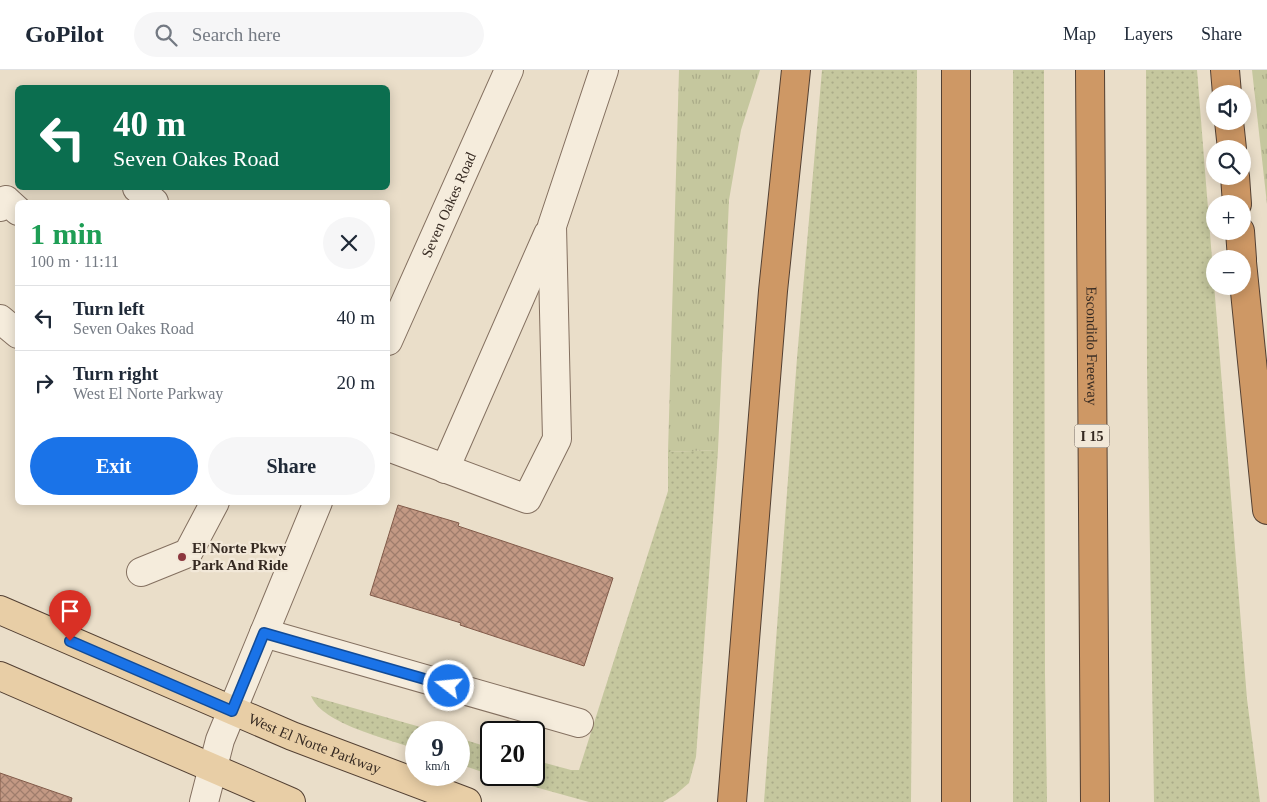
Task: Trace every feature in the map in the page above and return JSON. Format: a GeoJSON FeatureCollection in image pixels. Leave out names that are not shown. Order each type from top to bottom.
{"type":"FeatureCollection","features":[{"type":"Feature","properties":{"kind":"highway"},"geometry":{"type":"LineString","coordinates":[[732,802],[773,291],[796,70]]}},
{"type":"Feature","properties":{"kind":"highway"},"geometry":{"type":"LineString","coordinates":[[956,70],[956,802]]}},
{"type":"Feature","properties":{"kind":"highway","name":"Escondido Freeway"},"geometry":{"type":"LineString","coordinates":[[1090,70],[1095,802]]}},
{"type":"Feature","properties":{"kind":"highway"},"geometry":{"type":"LineString","coordinates":[[1225,70],[1226,85]]}},
{"type":"Feature","properties":{"kind":"highway"},"geometry":{"type":"LineString","coordinates":[[1246,295],[1267,510]]}},
{"type":"Feature","properties":{"kind":"main road","name":"West El Norte Parkway"},"geometry":{"type":"LineString","coordinates":[[0,610],[292,736],[467,802]]}},
{"type":"Feature","properties":{"kind":"main road"},"geometry":{"type":"LineString","coordinates":[[0,676],[291,802]]}},
{"type":"Feature","properties":{"kind":"street","name":"Seven Oakes Road"},"geometry":{"type":"LineString","coordinates":[[390,337],[509,70]]}},
{"type":"Feature","properties":{"kind":"street"},"geometry":{"type":"LineString","coordinates":[[445,469],[552,226],[604,70]]}},
{"type":"Feature","properties":{"kind":"street"},"geometry":{"type":"LineString","coordinates":[[139,190],[152,200]]}},
{"type":"Feature","properties":{"kind":"street"},"geometry":{"type":"LineString","coordinates":[[390,448],[527,499],[557,439],[552,226]]}},
{"type":"Feature","properties":{"kind":"street"},"geometry":{"type":"LineString","coordinates":[[0,319],[15,332]]}},
{"type":"Feature","properties":{"kind":"street"},"geometry":{"type":"LineString","coordinates":[[140,572],[188,553],[213,505]]}},
{"type":"Feature","properties":{"kind":"street"},"geometry":{"type":"LineString","coordinates":[[204,802],[220,740],[317,505]]}},
{"type":"Feature","properties":{"kind":"street"},"geometry":{"type":"LineString","coordinates":[[264,633],[579,723]]}},
{"type":"Feature","properties":{"kind":"green space"},"geometry":{"type":"Polygon","coordinates":[[[679,70],[760,70],[741,130],[729,200],[718,450],[668,452],[679,70]]]}},
{"type":"Feature","properties":{"kind":"green space"},"geometry":{"type":"Polygon","coordinates":[[[822,70],[917,70],[911,802],[764,802],[797,358],[822,70]]]}},
{"type":"Feature","properties":{"kind":"green space"},"geometry":{"type":"Polygon","coordinates":[[[1013,70],[1044,70],[1047,802],[1013,802],[1013,70]]]}},
{"type":"Feature","properties":{"kind":"green space"},"geometry":{"type":"Polygon","coordinates":[[[1146,70],[1197,70],[1207,195],[1206,240],[1211,240],[1211,250],[1206,250],[1206,295],[1215,295],[1247,699],[1260,802],[1154,802],[1147,369],[1146,70]]]}},
{"type":"Feature","properties":{"kind":"green space"},"geometry":{"type":"Polygon","coordinates":[[[1252,70],[1267,70],[1267,204],[1252,70]]]}},
{"type":"Feature","properties":{"kind":"green space"},"geometry":{"type":"Polygon","coordinates":[[[718,450],[696,757],[689,783],[663,802],[589,802],[532,786],[545,786],[545,763],[571,770],[579,770],[668,491],[668,452],[718,450]]]}},
{"type":"Feature","properties":{"kind":"green space"},"geometry":{"type":"Polygon","coordinates":[[[311,696],[405,723],[405,745],[342,722],[328,715],[311,696]]]}},
{"type":"Feature","properties":{"kind":"green space"},"geometry":{"type":"Polygon","coordinates":[[[470,741],[480,745],[480,771],[470,768],[470,741]]]}},
{"type":"Feature","properties":{"kind":"building"},"geometry":{"type":"Polygon","coordinates":[[[398,505],[459,523],[458,526],[613,578],[584,666],[460,625],[461,623],[370,595],[398,505]]]}},
{"type":"Feature","properties":{"kind":"building"},"geometry":{"type":"Polygon","coordinates":[[[0,773],[72,798],[71,802],[0,802],[0,773]]]}},
{"type":"Feature","properties":{"kind":"place","name":"El Norte Pkwy Park And Ride"},"geometry":{"type":"Point","coordinates":[182,557]}},
{"type":"Feature","properties":{"kind":"route"},"geometry":{"type":"LineString","coordinates":[[70,641],[232,711],[264,633],[449,686]]}}]}
